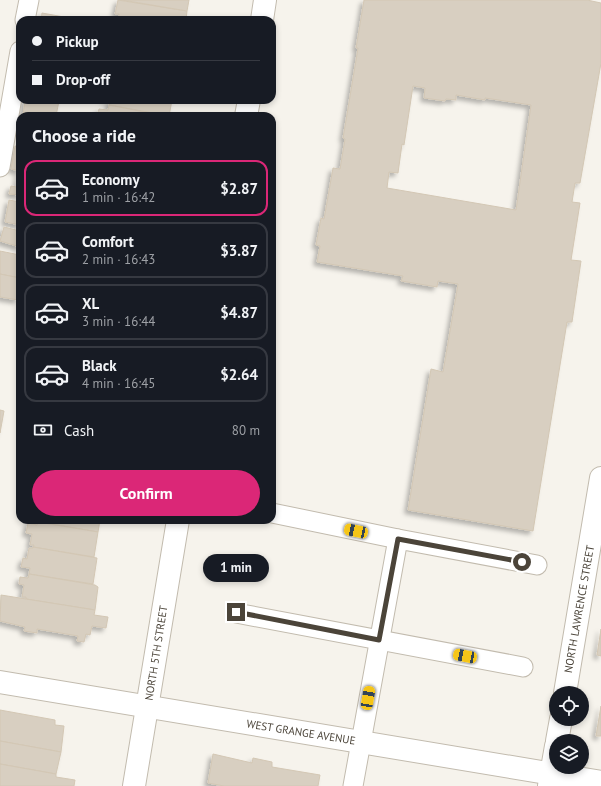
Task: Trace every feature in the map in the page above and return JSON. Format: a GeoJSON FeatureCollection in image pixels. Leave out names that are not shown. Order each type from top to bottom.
{"type":"FeatureCollection","features":[{"type":"Feature","properties":{"kind":"street"},"geometry":{"type":"LineString","coordinates":[[263,16],[265,0]]}},
{"type":"Feature","properties":{"kind":"street","name":"NORTH LAWRENCE STREET"},"geometry":{"type":"LineString","coordinates":[[566,686],[601,478]]}},
{"type":"Feature","properties":{"kind":"street","name":"NORTH 5TH STREET"},"geometry":{"type":"LineString","coordinates":[[134,786],[177,524]]}},
{"type":"Feature","properties":{"kind":"street","name":"WEST GRANGE AVENUE"},"geometry":{"type":"LineString","coordinates":[[0,682],[360,742],[550,780],[601,782]]}},
{"type":"Feature","properties":{"kind":"lane"},"geometry":{"type":"LineString","coordinates":[[26,16],[29,0]]}},
{"type":"Feature","properties":{"kind":"lane"},"geometry":{"type":"LineString","coordinates":[[0,167],[16,74]]}},
{"type":"Feature","properties":{"kind":"lane"},"geometry":{"type":"LineString","coordinates":[[276,514],[398,539],[537,565]]}},
{"type":"Feature","properties":{"kind":"lane"},"geometry":{"type":"LineString","coordinates":[[353,786],[398,539]]}},
{"type":"Feature","properties":{"kind":"lane"},"geometry":{"type":"LineString","coordinates":[[236,612],[522,667]]}},
{"type":"Feature","properties":{"kind":"building"},"geometry":{"type":"Polygon","coordinates":[[[118,0],[187,11],[186,16],[119,16],[119,14],[115,14],[118,0]]]}},
{"type":"Feature","properties":{"kind":"building"},"geometry":{"type":"Polygon","coordinates":[[[122,0],[189,0],[187,11],[122,0]]]}},
{"type":"Feature","properties":{"kind":"building"},"geometry":{"type":"Polygon","coordinates":[[[364,0],[587,0],[601,3],[601,63],[580,183],[575,183],[572,202],[580,203],[571,260],[581,261],[572,322],[567,322],[533,531],[408,510],[431,369],[443,372],[458,284],[438,281],[437,287],[401,281],[403,276],[317,262],[320,246],[316,245],[321,218],[324,219],[333,168],[340,169],[345,139],[343,138],[358,48],[356,48],[364,0]],[[413,86],[398,173],[389,172],[387,188],[516,210],[531,105],[456,95],[456,100],[446,99],[445,101],[424,98],[425,88],[413,86]]]}},
{"type":"Feature","properties":{"kind":"building"},"geometry":{"type":"Polygon","coordinates":[[[42,13],[58,16],[42,16],[42,13]]]}},
{"type":"Feature","properties":{"kind":"building"},"geometry":{"type":"Polygon","coordinates":[[[24,104],[58,104],[57,112],[24,112],[24,104]]]}},
{"type":"Feature","properties":{"kind":"building"},"geometry":{"type":"Polygon","coordinates":[[[171,104],[170,112],[147,112],[109,105],[171,104]]]}},
{"type":"Feature","properties":{"kind":"building"},"geometry":{"type":"Polygon","coordinates":[[[109,105],[145,112],[98,112],[99,109],[108,110],[109,105]]]}},
{"type":"Feature","properties":{"kind":"building"},"geometry":{"type":"Polygon","coordinates":[[[15,146],[16,170],[11,169],[15,146]]]}},
{"type":"Feature","properties":{"kind":"building"},"geometry":{"type":"Polygon","coordinates":[[[11,186],[16,187],[16,195],[9,194],[11,186]]]}},
{"type":"Feature","properties":{"kind":"building"},"geometry":{"type":"Polygon","coordinates":[[[9,200],[16,201],[16,224],[5,222],[9,200]]]}},
{"type":"Feature","properties":{"kind":"building"},"geometry":{"type":"Polygon","coordinates":[[[4,227],[16,230],[16,246],[0,241],[4,227]]]}},
{"type":"Feature","properties":{"kind":"building"},"geometry":{"type":"Polygon","coordinates":[[[0,251],[16,254],[16,277],[0,274],[0,251]]]}},
{"type":"Feature","properties":{"kind":"building"},"geometry":{"type":"Polygon","coordinates":[[[0,274],[16,277],[16,300],[0,297],[0,274]]]}},
{"type":"Feature","properties":{"kind":"building"},"geometry":{"type":"Polygon","coordinates":[[[0,410],[4,411],[0,433],[0,410]]]}},
{"type":"Feature","properties":{"kind":"building"},"geometry":{"type":"Polygon","coordinates":[[[28,524],[50,524],[98,532],[94,557],[33,547],[34,545],[30,545],[32,534],[26,533],[28,524]]]}},
{"type":"Feature","properties":{"kind":"building"},"geometry":{"type":"Polygon","coordinates":[[[51,524],[99,524],[98,532],[51,524]]]}},
{"type":"Feature","properties":{"kind":"building"},"geometry":{"type":"Polygon","coordinates":[[[33,547],[97,558],[93,584],[29,574],[30,568],[21,567],[23,558],[27,559],[29,548],[33,547]]]}},
{"type":"Feature","properties":{"kind":"building"},"geometry":{"type":"Polygon","coordinates":[[[29,574],[95,585],[98,587],[95,610],[26,599],[26,597],[22,597],[24,585],[19,584],[20,577],[28,578],[29,574]]]}},
{"type":"Feature","properties":{"kind":"building"},"geometry":{"type":"Polygon","coordinates":[[[1,595],[95,610],[94,615],[108,617],[106,628],[92,626],[90,635],[86,634],[84,642],[77,641],[78,636],[37,629],[37,633],[24,631],[25,627],[0,621],[1,595]]]}},
{"type":"Feature","properties":{"kind":"building"},"geometry":{"type":"Polygon","coordinates":[[[601,629],[601,656],[597,655],[601,629]]]}},
{"type":"Feature","properties":{"kind":"building"},"geometry":{"type":"Polygon","coordinates":[[[601,706],[601,736],[596,736],[601,706]]]}},
{"type":"Feature","properties":{"kind":"building"},"geometry":{"type":"Polygon","coordinates":[[[0,710],[55,720],[55,725],[64,726],[61,752],[0,741],[0,710]]]}},
{"type":"Feature","properties":{"kind":"building"},"geometry":{"type":"Polygon","coordinates":[[[0,741],[61,752],[56,774],[0,764],[0,741]]]}},
{"type":"Feature","properties":{"kind":"building"},"geometry":{"type":"Polygon","coordinates":[[[213,754],[252,763],[253,758],[272,762],[272,767],[320,775],[318,786],[224,786],[208,783],[213,754]]]}},
{"type":"Feature","properties":{"kind":"building"},"geometry":{"type":"Polygon","coordinates":[[[0,764],[56,774],[56,777],[75,780],[74,786],[0,786],[0,764]]]}},
{"type":"Feature","properties":{"kind":"route"},"geometry":{"type":"LineString","coordinates":[[236,612],[379,640],[398,539],[522,562]]}}]}
